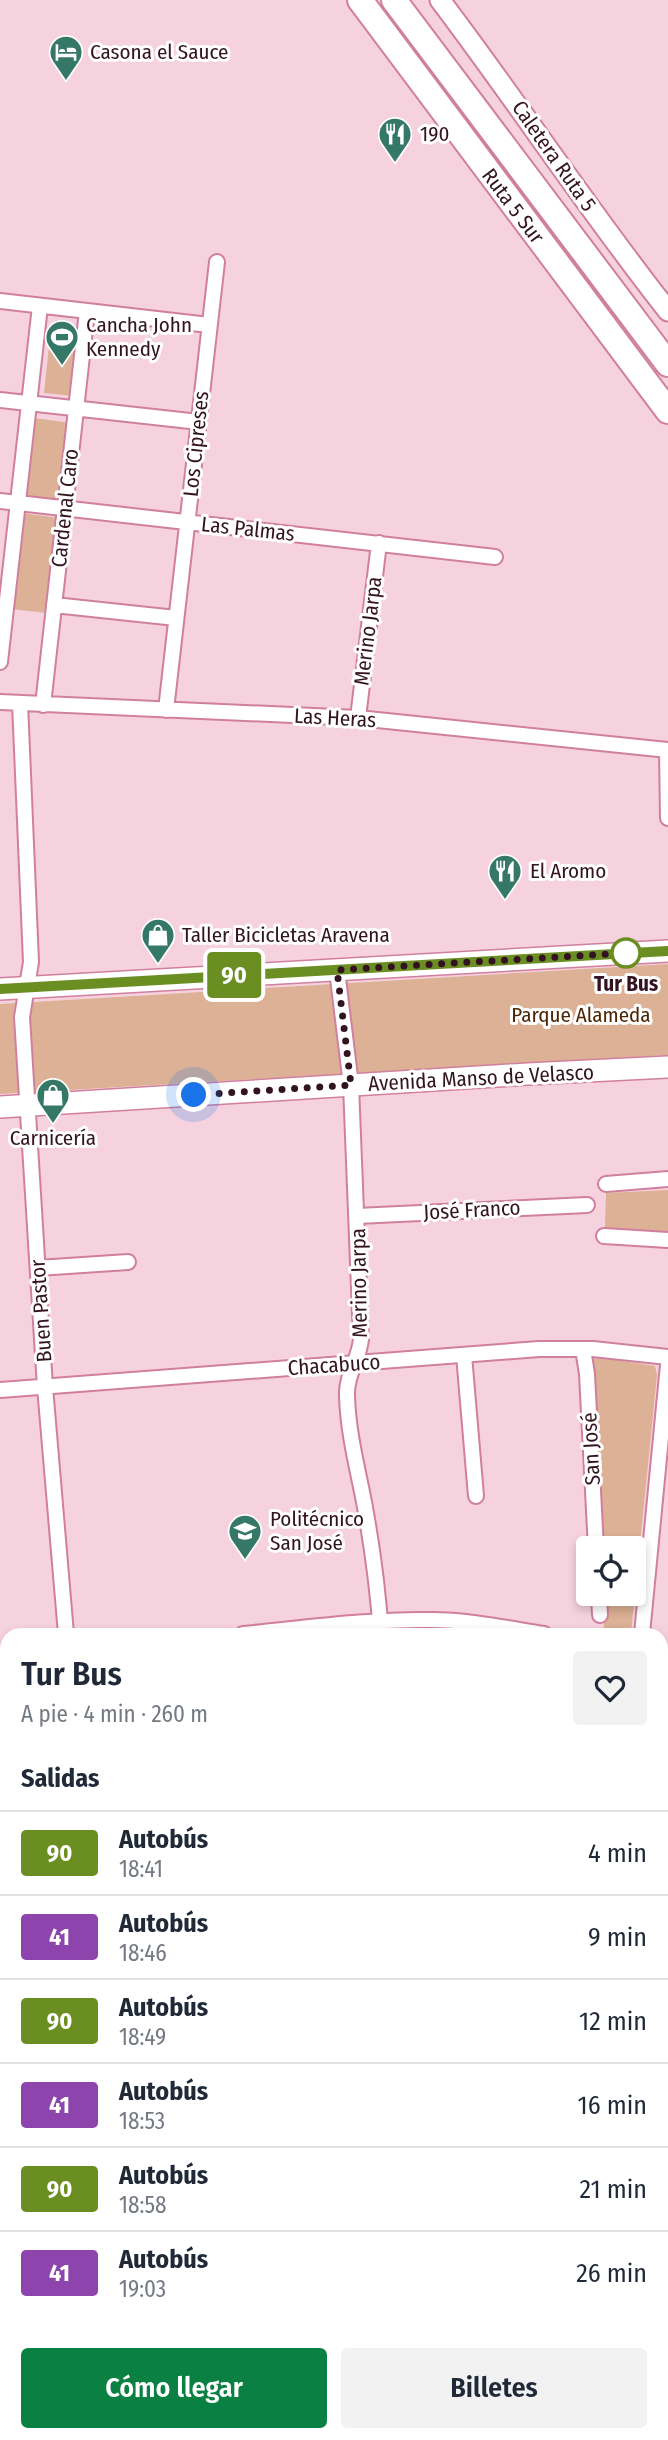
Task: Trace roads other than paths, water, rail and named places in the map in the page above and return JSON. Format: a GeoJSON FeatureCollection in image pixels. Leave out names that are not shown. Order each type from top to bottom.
{"type":"FeatureCollection","features":[{"type":"Feature","properties":{"kind":"highway","name":"Ruta 5 Sur"},"geometry":{"type":"LineString","coordinates":[[359,0],[668,411]]}},
{"type":"Feature","properties":{"kind":"highway","name":"Ruta 5 Sur"},"geometry":{"type":"LineString","coordinates":[[394,0],[668,363]]}},
{"type":"Feature","properties":{"kind":"main road"},"geometry":{"type":"LineString","coordinates":[[0,989],[668,950]]}},
{"type":"Feature","properties":{"kind":"main road","name":"Avenida Manso de Velasco"},"geometry":{"type":"LineString","coordinates":[[0,1107],[668,1067]]}},
{"type":"Feature","properties":{"kind":"street","name":"Caletera Ruta 5"},"geometry":{"type":"LineString","coordinates":[[440,0],[668,311]]}},
{"type":"Feature","properties":{"kind":"street","name":"Los Cipreses"},"geometry":{"type":"LineString","coordinates":[[166,710],[217,262]]}},
{"type":"Feature","properties":{"kind":"street"},"geometry":{"type":"LineString","coordinates":[[0,301],[209,325]]}},
{"type":"Feature","properties":{"kind":"street"},"geometry":{"type":"LineString","coordinates":[[0,662],[3,610],[40,306]]}},
{"type":"Feature","properties":{"kind":"street","name":"Cardenal Caro"},"geometry":{"type":"LineString","coordinates":[[43,705],[87,311]]}},
{"type":"Feature","properties":{"kind":"street"},"geometry":{"type":"LineString","coordinates":[[0,400],[199,422]]}},
{"type":"Feature","properties":{"kind":"street","name":"Las Palmas"},"geometry":{"type":"LineString","coordinates":[[0,500],[495,556]]}},
{"type":"Feature","properties":{"kind":"street","name":"Merino Jarpa"},"geometry":{"type":"LineString","coordinates":[[358,718],[379,543]]}},
{"type":"Feature","properties":{"kind":"street"},"geometry":{"type":"LineString","coordinates":[[54,605],[176,618]]}},
{"type":"Feature","properties":{"kind":"street","name":"Las Heras"},"geometry":{"type":"LineString","coordinates":[[0,702],[358,718],[668,750]]}},
{"type":"Feature","properties":{"kind":"street"},"geometry":{"type":"LineString","coordinates":[[20,703],[31,962],[25,987]]}},
{"type":"Feature","properties":{"kind":"street"},"geometry":{"type":"LineString","coordinates":[[668,750],[668,818]]}},
{"type":"Feature","properties":{"kind":"street","name":"Merino Jarpa"},"geometry":{"type":"LineString","coordinates":[[337,970],[351,1085],[361,1339],[348,1379],[347,1397],[380,1628]]}},
{"type":"Feature","properties":{"kind":"street","name":"Buen Pastor"},"geometry":{"type":"LineString","coordinates":[[25,987],[22,1017],[27,1106],[66,1628]]}},
{"type":"Feature","properties":{"kind":"street"},"geometry":{"type":"LineString","coordinates":[[606,1184],[668,1179]]}},
{"type":"Feature","properties":{"kind":"street","name":"José Franco"},"geometry":{"type":"LineString","coordinates":[[357,1216],[587,1205]]}},
{"type":"Feature","properties":{"kind":"street"},"geometry":{"type":"LineString","coordinates":[[604,1236],[668,1240]]}},
{"type":"Feature","properties":{"kind":"street"},"geometry":{"type":"LineString","coordinates":[[38,1268],[128,1262]]}},
{"type":"Feature","properties":{"kind":"street","name":"Chacabuco"},"geometry":{"type":"LineString","coordinates":[[0,1390],[540,1349],[583,1349],[668,1357]]}},
{"type":"Feature","properties":{"kind":"street","name":"San José"},"geometry":{"type":"LineString","coordinates":[[583,1349],[587,1374],[595,1536]]}},
{"type":"Feature","properties":{"kind":"street"},"geometry":{"type":"LineString","coordinates":[[464,1355],[476,1496]]}},
{"type":"Feature","properties":{"kind":"street"},"geometry":{"type":"LineString","coordinates":[[643,1628],[668,1366]]}},
{"type":"Feature","properties":{"kind":"street"},"geometry":{"type":"LineString","coordinates":[[599,1606],[600,1615]]}},
{"type":"Feature","properties":{"kind":"street"},"geometry":{"type":"LineString","coordinates":[[380,1628],[447,1620],[502,1628]]}},
{"type":"Feature","properties":{"kind":"place","name":"Casona el Sauce"},"geometry":{"type":"Point","coordinates":[66,82]}},
{"type":"Feature","properties":{"kind":"place","name":"190"},"geometry":{"type":"Point","coordinates":[395,164]}},
{"type":"Feature","properties":{"kind":"place","name":"Cancha John Kennedy"},"geometry":{"type":"Point","coordinates":[62,367]}},
{"type":"Feature","properties":{"kind":"place","name":"El Aromo"},"geometry":{"type":"Point","coordinates":[505,901]}},
{"type":"Feature","properties":{"kind":"place","name":"Tur Bus"},"geometry":{"type":"Point","coordinates":[626,953]}},
{"type":"Feature","properties":{"kind":"place","name":"Taller Bicicletas Aravena"},"geometry":{"type":"Point","coordinates":[158,965]}},
{"type":"Feature","properties":{"kind":"place","name":"Carnicería"},"geometry":{"type":"Point","coordinates":[53,1125]}},
{"type":"Feature","properties":{"kind":"place","name":"Politécnico San José"},"geometry":{"type":"Point","coordinates":[245,1561]}},
{"type":"Feature","properties":{"kind":"park label","name":"Parque Alameda"},"geometry":{"type":"Point","coordinates":[581,1015]}}]}
